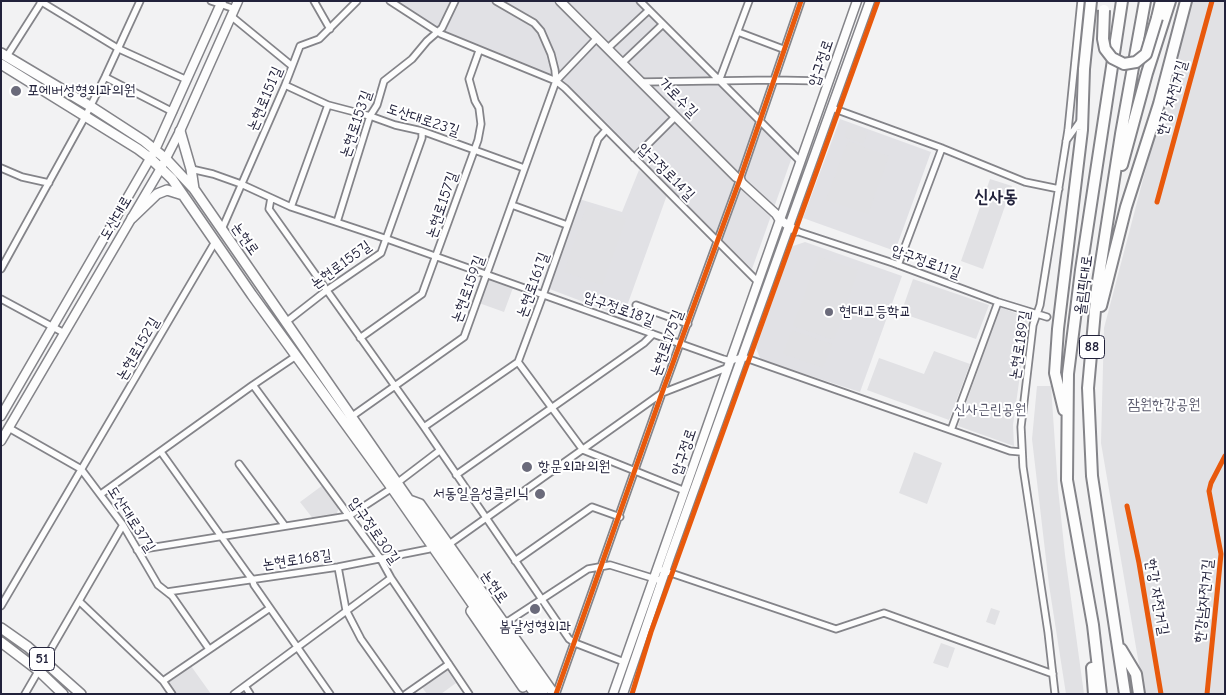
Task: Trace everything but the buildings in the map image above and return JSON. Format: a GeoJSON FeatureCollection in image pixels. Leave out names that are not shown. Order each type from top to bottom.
{"type":"FeatureCollection","features":[{"type":"Feature","properties":{"kind":"highway"},"geometry":{"type":"LineString","coordinates":[[1068,424],[1055,373],[1058,329],[1082,118],[1084,69],[1091,1]]}},
{"type":"Feature","properties":{"kind":"highway","name":"올림픽대로"},"geometry":{"type":"LineString","coordinates":[[1101,694],[1093,624],[1067,480],[1068,374],[1072,329],[1122,1]]}},
{"type":"Feature","properties":{"kind":"highway","name":"올림픽대로"},"geometry":{"type":"LineString","coordinates":[[1125,694],[1092,476],[1088,388],[1097,288],[1116,177],[1121,134],[1145,1]]}},
{"type":"Feature","properties":{"kind":"highway"},"geometry":{"type":"LineString","coordinates":[[1104,6],[1103,40],[1105,49],[1112,58],[1124,64],[1136,62],[1146,54],[1161,1]]}},
{"type":"Feature","properties":{"kind":"highway"},"geometry":{"type":"LineString","coordinates":[[1116,177],[1124,160],[1146,73],[1170,1]]}},
{"type":"Feature","properties":{"kind":"highway"},"geometry":{"type":"LineString","coordinates":[[1094,332],[1126,207],[1159,104],[1186,1]]}},
{"type":"Feature","properties":{"kind":"highway"},"geometry":{"type":"LineString","coordinates":[[1093,624],[1092,681],[1094,694]]}},
{"type":"Feature","properties":{"kind":"highway"},"geometry":{"type":"LineString","coordinates":[[1118,645],[1136,674],[1139,694]]}},
{"type":"Feature","properties":{"kind":"main road","name":"가로수길"},"geometry":{"type":"LineString","coordinates":[[560,1],[736,178],[740,179],[778,216]]}},
{"type":"Feature","properties":{"kind":"main road","name":"압구정로"},"geometry":{"type":"LineString","coordinates":[[662,570],[685,491],[758,282],[778,216],[801,162],[857,1]]}},
{"type":"Feature","properties":{"kind":"main road","name":"압구정로"},"geometry":{"type":"LineString","coordinates":[[613,694],[743,357],[788,226],[870,1]]}},
{"type":"Feature","properties":{"kind":"main road","name":"도산대로"},"geometry":{"type":"LineString","coordinates":[[1,416],[153,154],[222,3]]}},
{"type":"Feature","properties":{"kind":"main road","name":"도산대로"},"geometry":{"type":"LineString","coordinates":[[1,441],[166,159],[235,9]]}},
{"type":"Feature","properties":{"kind":"main road","name":"논현로"},"geometry":{"type":"LineString","coordinates":[[3,57],[90,106],[153,154],[161,168],[172,179],[296,356],[395,485]]}},
{"type":"Feature","properties":{"kind":"main road","name":"논현로"},"geometry":{"type":"LineString","coordinates":[[3,57],[86,115],[153,154],[166,159],[194,190],[352,417],[406,502],[535,694]]}},
{"type":"Feature","properties":{"kind":"main road"},"geometry":{"type":"LineString","coordinates":[[821,104],[832,108]]}},
{"type":"Feature","properties":{"kind":"main road"},"geometry":{"type":"LineString","coordinates":[[180,130],[191,169],[194,190]]}},
{"type":"Feature","properties":{"kind":"main road"},"geometry":{"type":"LineString","coordinates":[[132,218],[157,194],[168,190],[183,195]]}},
{"type":"Feature","properties":{"kind":"main road"},"geometry":{"type":"LineString","coordinates":[[778,216],[796,231]]}},
{"type":"Feature","properties":{"kind":"main road","name":"논현로"},"geometry":{"type":"LineString","coordinates":[[406,502],[420,504],[554,693]]}},
{"type":"Feature","properties":{"kind":"main road","name":"논현로"},"geometry":{"type":"LineString","coordinates":[[406,502],[405,513],[528,694]]}},
{"type":"Feature","properties":{"kind":"main road","name":"논현로"},"geometry":{"type":"LineString","coordinates":[[413,512],[488,612],[543,694]]}},
{"type":"Feature","properties":{"kind":"main road","name":"압구정로"},"geometry":{"type":"LineString","coordinates":[[623,694],[658,580]]}},
{"type":"Feature","properties":{"kind":"main road","name":"51"},"geometry":{"type":"LineString","coordinates":[[1,628],[44,661],[81,694]]}},
{"type":"Feature","properties":{"kind":"main road","name":"51"},"geometry":{"type":"LineString","coordinates":[[1,642],[38,671],[63,694]]}},
{"type":"Feature","properties":{"kind":"street"},"geometry":{"type":"LineString","coordinates":[[3,57],[41,1],[119,49],[188,80]]}},
{"type":"Feature","properties":{"kind":"street"},"geometry":{"type":"LineString","coordinates":[[1,269],[106,77],[140,1]]}},
{"type":"Feature","properties":{"kind":"street"},"geometry":{"type":"LineString","coordinates":[[211,1],[222,3],[235,9],[292,66]]}},
{"type":"Feature","properties":{"kind":"street"},"geometry":{"type":"LineString","coordinates":[[314,1],[330,29]]}},
{"type":"Feature","properties":{"kind":"street","name":"논현로151길"},"geometry":{"type":"LineString","coordinates":[[222,229],[300,46],[319,38],[357,1]]}},
{"type":"Feature","properties":{"kind":"street","name":"압구정로14길"},"geometry":{"type":"LineString","coordinates":[[390,1],[438,33],[556,81],[566,88],[758,282]]}},
{"type":"Feature","properties":{"kind":"street","name":"논현로153길"},"geometry":{"type":"LineString","coordinates":[[337,222],[370,116],[377,105],[384,81],[412,59],[427,41],[438,33],[455,1]]}},
{"type":"Feature","properties":{"kind":"street"},"geometry":{"type":"LineString","coordinates":[[496,1],[534,23],[541,32],[551,54],[556,81]]}},
{"type":"Feature","properties":{"kind":"street"},"geometry":{"type":"LineString","coordinates":[[640,1],[801,162]]}},
{"type":"Feature","properties":{"kind":"street"},"geometry":{"type":"LineString","coordinates":[[719,80],[749,1]]}},
{"type":"Feature","properties":{"kind":"street","name":"논현로175길"},"geometry":{"type":"LineString","coordinates":[[554,693],[575,643],[620,517],[801,1]]}},
{"type":"Feature","properties":{"kind":"street","name":"논현로189길"},"geometry":{"type":"LineString","coordinates":[[1055,694],[1021,452],[1022,418],[1034,325],[1040,305],[1059,189],[1081,1]]}},
{"type":"Feature","properties":{"kind":"street"},"geometry":{"type":"LineString","coordinates":[[608,48],[649,10]]}},
{"type":"Feature","properties":{"kind":"street"},"geometry":{"type":"LineString","coordinates":[[622,63],[663,24]]}},
{"type":"Feature","properties":{"kind":"street"},"geometry":{"type":"LineString","coordinates":[[738,32],[784,49]]}},
{"type":"Feature","properties":{"kind":"street","name":"논현로159길"},"geometry":{"type":"LineString","coordinates":[[352,417],[464,337],[556,81],[597,38]]}},
{"type":"Feature","properties":{"kind":"street","name":"논현로157길"},"geometry":{"type":"LineString","coordinates":[[360,338],[422,294],[437,258],[478,140],[481,124],[479,108],[475,101],[469,78],[479,51]]}},
{"type":"Feature","properties":{"kind":"street"},"geometry":{"type":"LineString","coordinates":[[106,77],[173,112]]}},
{"type":"Feature","properties":{"kind":"street"},"geometry":{"type":"LineString","coordinates":[[642,82],[822,80],[828,83]]}},
{"type":"Feature","properties":{"kind":"street","name":"도산대로23길"},"geometry":{"type":"LineString","coordinates":[[285,85],[328,105],[422,131],[524,168]]}},
{"type":"Feature","properties":{"kind":"street"},"geometry":{"type":"LineString","coordinates":[[292,207],[328,105]]}},
{"type":"Feature","properties":{"kind":"street","name":"압구정로"},"geometry":{"type":"LineString","coordinates":[[832,108],[940,148],[1024,182],[1059,189]]}},
{"type":"Feature","properties":{"kind":"street"},"geometry":{"type":"LineString","coordinates":[[634,158],[676,116]]}},
{"type":"Feature","properties":{"kind":"street"},"geometry":{"type":"LineString","coordinates":[[1065,141],[1082,118]]}},
{"type":"Feature","properties":{"kind":"street","name":"논현로161길"},"geometry":{"type":"LineString","coordinates":[[518,362],[598,139],[606,130]]}},
{"type":"Feature","properties":{"kind":"street","name":"논현로155길"},"geometry":{"type":"LineString","coordinates":[[286,322],[327,290],[382,253],[422,138],[422,131]]}},
{"type":"Feature","properties":{"kind":"street"},"geometry":{"type":"LineString","coordinates":[[898,265],[940,148]]}},
{"type":"Feature","properties":{"kind":"street"},"geometry":{"type":"LineString","coordinates":[[1,168],[22,177],[49,183]]}},
{"type":"Feature","properties":{"kind":"street","name":"압구정로18길"},"geometry":{"type":"LineString","coordinates":[[191,169],[213,174],[241,184],[292,207],[681,344],[729,364]]}},
{"type":"Feature","properties":{"kind":"street"},"geometry":{"type":"LineString","coordinates":[[271,198],[269,209],[424,427],[569,639],[624,662]]}},
{"type":"Feature","properties":{"kind":"street"},"geometry":{"type":"LineString","coordinates":[[512,205],[567,225]]}},
{"type":"Feature","properties":{"kind":"street","name":"압구정로11길"},"geometry":{"type":"LineString","coordinates":[[796,231],[898,265],[998,302],[1047,317]]}},
{"type":"Feature","properties":{"kind":"street","name":"논현로152길"},"geometry":{"type":"LineString","coordinates":[[1,606],[215,242]]}},
{"type":"Feature","properties":{"kind":"street"},"geometry":{"type":"LineString","coordinates":[[1,299],[64,333]]}},
{"type":"Feature","properties":{"kind":"street"},"geometry":{"type":"LineString","coordinates":[[951,430],[998,302]]}},
{"type":"Feature","properties":{"kind":"street","name":"논현로175길"},"geometry":{"type":"LineString","coordinates":[[636,304],[688,324]]}},
{"type":"Feature","properties":{"kind":"street"},"geometry":{"type":"LineString","coordinates":[[456,475],[653,334]]}},
{"type":"Feature","properties":{"kind":"street"},"geometry":{"type":"LineString","coordinates":[[101,494],[296,356]]}},
{"type":"Feature","properties":{"kind":"street"},"geometry":{"type":"LineString","coordinates":[[448,544],[662,393],[743,357],[1010,451],[1021,452]]}},
{"type":"Feature","properties":{"kind":"street"},"geometry":{"type":"LineString","coordinates":[[424,427],[518,362],[583,450],[685,491]]}},
{"type":"Feature","properties":{"kind":"street","name":"압구정로30길"},"geometry":{"type":"LineString","coordinates":[[253,385],[380,558],[391,578],[469,694]]}},
{"type":"Feature","properties":{"kind":"street","name":"도산대로37길"},"geometry":{"type":"LineString","coordinates":[[9,428],[81,469],[123,525],[158,584],[172,596],[209,649]]}},
{"type":"Feature","properties":{"kind":"street"},"geometry":{"type":"LineString","coordinates":[[138,550],[349,516],[395,485],[439,451]]}},
{"type":"Feature","properties":{"kind":"street"},"geometry":{"type":"LineString","coordinates":[[161,452],[252,579],[254,585],[330,694]]}},
{"type":"Feature","properties":{"kind":"street"},"geometry":{"type":"LineString","coordinates":[[239,464],[285,526]]}},
{"type":"Feature","properties":{"kind":"street"},"geometry":{"type":"LineString","coordinates":[[515,561],[592,507],[620,517]]}},
{"type":"Feature","properties":{"kind":"street"},"geometry":{"type":"LineString","coordinates":[[25,694],[123,525]]}},
{"type":"Feature","properties":{"kind":"street","name":"논현로168길"},"geometry":{"type":"LineString","coordinates":[[167,592],[338,567],[429,549]]}},
{"type":"Feature","properties":{"kind":"street"},"geometry":{"type":"LineString","coordinates":[[504,624],[588,569],[602,565],[610,565],[658,580]]}},
{"type":"Feature","properties":{"kind":"street"},"geometry":{"type":"LineString","coordinates":[[338,567],[346,610],[361,639],[400,694]]}},
{"type":"Feature","properties":{"kind":"street"},"geometry":{"type":"LineString","coordinates":[[662,570],[836,629],[884,614],[1052,674]]}},
{"type":"Feature","properties":{"kind":"street"},"geometry":{"type":"LineString","coordinates":[[234,694],[391,578]]}},
{"type":"Feature","properties":{"kind":"street"},"geometry":{"type":"LineString","coordinates":[[79,601],[164,681],[172,694]]}},
{"type":"Feature","properties":{"kind":"street"},"geometry":{"type":"LineString","coordinates":[[164,681],[270,608]]}},
{"type":"Feature","properties":{"kind":"street"},"geometry":{"type":"LineString","coordinates":[[406,694],[449,664]]}},
{"type":"Feature","properties":{"kind":"street"},"geometry":{"type":"LineString","coordinates":[[245,686],[250,694]]}},
{"type":"Feature","properties":{"kind":"shaded area"},"geometry":{"type":"Polygon","coordinates":[[[394,1],[636,1],[792,157],[752,269],[561,81],[453,38],[394,1]]]}},
{"type":"Feature","properties":{"kind":"shaded area"},"geometry":{"type":"Polygon","coordinates":[[[840,119],[931,152],[895,251],[803,218],[840,119]]]}},
{"type":"Feature","properties":{"kind":"shaded area"},"geometry":{"type":"Polygon","coordinates":[[[639,170],[667,195],[623,317],[547,288],[579,199],[622,212],[639,170]]]}},
{"type":"Feature","properties":{"kind":"shaded area","name":"현대고등학교"},"geometry":{"type":"Polygon","coordinates":[[[805,242],[902,276],[860,392],[765,361],[760,358],[756,348],[790,250],[793,246],[805,242]]]}},
{"type":"Feature","properties":{"kind":"green space","name":"잠원한강공원"},"geometry":{"type":"Polygon","coordinates":[[[1183,1],[1225,1],[1225,694],[1144,694],[1101,443],[1104,328],[1156,130],[1183,1]]]}},
{"type":"Feature","properties":{"kind":"green space"},"geometry":{"type":"Polygon","coordinates":[[[848,125],[868,132],[863,144],[844,137],[848,125]]]}},
{"type":"Feature","properties":{"kind":"green space"},"geometry":{"type":"Polygon","coordinates":[[[848,141],[889,156],[868,214],[826,200],[848,141]]]}},
{"type":"Feature","properties":{"kind":"green space"},"geometry":{"type":"Polygon","coordinates":[[[990,179],[1012,186],[983,269],[961,261],[990,179]]]}},
{"type":"Feature","properties":{"kind":"green space"},"geometry":{"type":"Polygon","coordinates":[[[587,205],[626,219],[602,285],[564,272],[587,205]]]}},
{"type":"Feature","properties":{"kind":"green space"},"geometry":{"type":"Polygon","coordinates":[[[819,256],[858,270],[834,340],[793,326],[819,256]]]}},
{"type":"Feature","properties":{"kind":"green space"},"geometry":{"type":"Polygon","coordinates":[[[489,276],[514,285],[504,312],[479,303],[489,276]]]}},
{"type":"Feature","properties":{"kind":"green space"},"geometry":{"type":"Polygon","coordinates":[[[913,279],[989,305],[976,339],[901,313],[913,279]]]}},
{"type":"Feature","properties":{"kind":"green space","name":"신사근린공원"},"geometry":{"type":"Polygon","coordinates":[[[1000,307],[1028,318],[1013,425],[1014,446],[958,426],[1000,307]]]}},
{"type":"Feature","properties":{"kind":"green space"},"geometry":{"type":"Polygon","coordinates":[[[792,330],[832,344],[823,368],[783,354],[792,330]]]}},
{"type":"Feature","properties":{"kind":"green space"},"geometry":{"type":"Polygon","coordinates":[[[934,351],[970,364],[949,420],[867,390],[879,358],[924,374],[934,351]]]}},
{"type":"Feature","properties":{"kind":"green space"},"geometry":{"type":"Polygon","coordinates":[[[1037,386],[1051,386],[1065,555],[1084,694],[1066,694],[1049,585],[1032,439],[1037,386]]]}},
{"type":"Feature","properties":{"kind":"green space"},"geometry":{"type":"Polygon","coordinates":[[[914,452],[942,463],[927,504],[899,493],[914,452]]]}},
{"type":"Feature","properties":{"kind":"green space"},"geometry":{"type":"Polygon","coordinates":[[[323,485],[339,507],[336,516],[314,520],[300,502],[323,485]]]}},
{"type":"Feature","properties":{"kind":"green space"},"geometry":{"type":"Polygon","coordinates":[[[991,608],[1000,611],[995,625],[986,622],[991,608]]]}},
{"type":"Feature","properties":{"kind":"green space"},"geometry":{"type":"Polygon","coordinates":[[[941,643],[955,648],[948,668],[933,663],[941,643]]]}},
{"type":"Feature","properties":{"kind":"green space"},"geometry":{"type":"Polygon","coordinates":[[[191,666],[211,694],[176,694],[168,683],[191,666]]]}},
{"type":"Feature","properties":{"kind":"green space"},"geometry":{"type":"Polygon","coordinates":[[[446,668],[456,683],[441,694],[427,694],[421,686],[446,668]]]}},
{"type":"Feature","properties":{"kind":"cycle path"},"geometry":{"type":"LineString","coordinates":[[556,694],[740,179],[801,1]]}},
{"type":"Feature","properties":{"kind":"cycle path"},"geometry":{"type":"LineString","coordinates":[[632,694],[651,632],[878,1]]}},
{"type":"Feature","properties":{"kind":"cycle path","name":"한강 자전거길"},"geometry":{"type":"LineString","coordinates":[[1157,202],[1212,1]]}},
{"type":"Feature","properties":{"kind":"cycle path","name":"한강남자전거길"},"geometry":{"type":"LineString","coordinates":[[1207,694],[1221,554],[1209,491],[1211,483],[1225,456]]}},
{"type":"Feature","properties":{"kind":"cycle path","name":"한강 자전거길"},"geometry":{"type":"LineString","coordinates":[[1127,506],[1139,563],[1161,694]]}},
{"type":"Feature","properties":{"kind":"place","name":"포에버성형외과의원"},"geometry":{"type":"Point","coordinates":[16,91]}},
{"type":"Feature","properties":{"kind":"place","name":"현대고등학교"},"geometry":{"type":"Point","coordinates":[829,312]}},
{"type":"Feature","properties":{"kind":"place","name":"항문외과의원"},"geometry":{"type":"Point","coordinates":[527,467]}},
{"type":"Feature","properties":{"kind":"place","name":"서동일음성클리닉"},"geometry":{"type":"Point","coordinates":[540,494]}},
{"type":"Feature","properties":{"kind":"place","name":"봄날성형외과"},"geometry":{"type":"Point","coordinates":[535,609]}},
{"type":"Feature","properties":{"kind":"district","name":"신사동"},"geometry":{"type":"Point","coordinates":[996,197]}}]}
